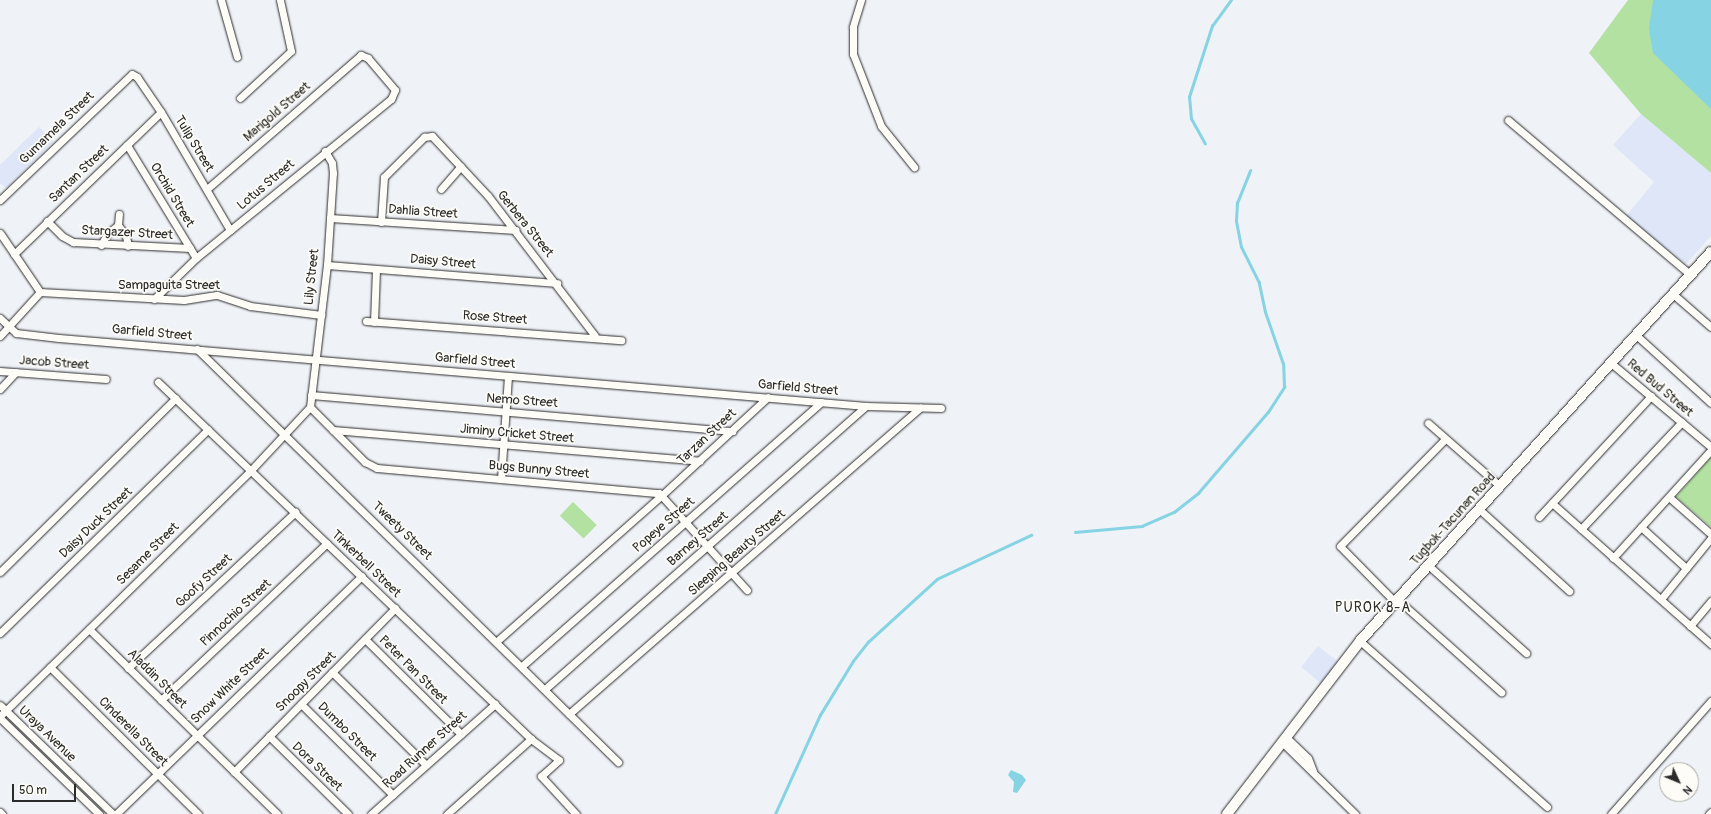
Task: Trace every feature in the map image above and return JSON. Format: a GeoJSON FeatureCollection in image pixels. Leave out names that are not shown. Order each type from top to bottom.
{"type":"FeatureCollection","features":[{"type":"Feature","properties":{"kind":"street"},"geometry":{"type":"LineString","coordinates":[[221,0],[236,57]]}},
{"type":"Feature","properties":{"kind":"street"},"geometry":{"type":"LineString","coordinates":[[240,98],[291,52],[280,0]]}},
{"type":"Feature","properties":{"kind":"street"},"geometry":{"type":"LineString","coordinates":[[861,0],[853,27],[853,54],[881,126],[914,167]]}},
{"type":"Feature","properties":{"kind":"street","name":"Lotus Street"},"geometry":{"type":"LineString","coordinates":[[154,298],[196,258],[325,151],[392,99],[395,93],[393,87],[363,55]]}},
{"type":"Feature","properties":{"kind":"street","name":"Marigold Street"},"geometry":{"type":"LineString","coordinates":[[207,189],[358,56],[363,55]]}},
{"type":"Feature","properties":{"kind":"street","name":"Tulip Street"},"geometry":{"type":"LineString","coordinates":[[132,74],[137,77],[161,112],[230,230]]}},
{"type":"Feature","properties":{"kind":"street","name":"Gumamela Street"},"geometry":{"type":"LineString","coordinates":[[0,200],[132,74]]}},
{"type":"Feature","properties":{"kind":"street","name":"Santan Street"},"geometry":{"type":"LineString","coordinates":[[14,254],[161,112]]}},
{"type":"Feature","properties":{"kind":"street"},"geometry":{"type":"LineString","coordinates":[[1508,120],[1549,158],[1691,274]]}},
{"type":"Feature","properties":{"kind":"street","name":"Gerbera Street"},"geometry":{"type":"LineString","coordinates":[[381,222],[384,178],[427,135],[434,137],[516,230],[557,283],[595,336]]}},
{"type":"Feature","properties":{"kind":"street","name":"Orchid Street"},"geometry":{"type":"LineString","coordinates":[[127,145],[196,258]]}},
{"type":"Feature","properties":{"kind":"street","name":"Lily Street"},"geometry":{"type":"LineString","coordinates":[[310,407],[327,265],[330,218],[332,168],[325,151]]}},
{"type":"Feature","properties":{"kind":"street"},"geometry":{"type":"LineString","coordinates":[[441,189],[461,166]]}},
{"type":"Feature","properties":{"kind":"street"},"geometry":{"type":"LineString","coordinates":[[119,214],[118,225],[126,236],[128,246]]}},
{"type":"Feature","properties":{"kind":"street","name":"Dahlia Street"},"geometry":{"type":"LineString","coordinates":[[330,218],[516,230]]}},
{"type":"Feature","properties":{"kind":"street","name":"Stargazer Street"},"geometry":{"type":"LineString","coordinates":[[47,221],[68,240],[101,245],[190,248]]}},
{"type":"Feature","properties":{"kind":"street"},"geometry":{"type":"LineString","coordinates":[[101,245],[107,234],[118,225]]}},
{"type":"Feature","properties":{"kind":"street"},"geometry":{"type":"LineString","coordinates":[[0,233],[40,292],[0,336]]}},
{"type":"Feature","properties":{"kind":"street","name":"Tugbok-Tacunan Road"},"geometry":{"type":"LineString","coordinates":[[1227,814],[1360,641],[1711,252]]}},
{"type":"Feature","properties":{"kind":"street","name":"Daisy Street"},"geometry":{"type":"LineString","coordinates":[[327,265],[557,283]]}},
{"type":"Feature","properties":{"kind":"street"},"geometry":{"type":"LineString","coordinates":[[374,322],[376,269]]}},
{"type":"Feature","properties":{"kind":"street","name":"Sampaguita Street"},"geometry":{"type":"LineString","coordinates":[[40,292],[184,300],[217,295],[250,306],[321,314]]}},
{"type":"Feature","properties":{"kind":"street"},"geometry":{"type":"LineString","coordinates":[[1673,294],[1711,327]]}},
{"type":"Feature","properties":{"kind":"street"},"geometry":{"type":"LineString","coordinates":[[0,318],[8,328]]}},
{"type":"Feature","properties":{"kind":"street","name":"Rose Street"},"geometry":{"type":"LineString","coordinates":[[366,321],[595,336],[621,340]]}},
{"type":"Feature","properties":{"kind":"street","name":"Garfield Street"},"geometry":{"type":"LineString","coordinates":[[8,328],[20,334],[315,360],[866,406],[942,408]]}},
{"type":"Feature","properties":{"kind":"street"},"geometry":{"type":"LineString","coordinates":[[1636,335],[1711,403]]}},
{"type":"Feature","properties":{"kind":"street","name":"Tweety Street"},"geometry":{"type":"LineString","coordinates":[[197,349],[497,641],[588,734],[594,736],[618,762]]}},
{"type":"Feature","properties":{"kind":"street","name":"Red Bud Street"},"geometry":{"type":"LineString","coordinates":[[1611,363],[1711,447]]}},
{"type":"Feature","properties":{"kind":"street","name":"Jacob Street"},"geometry":{"type":"LineString","coordinates":[[0,371],[106,379]]}},
{"type":"Feature","properties":{"kind":"street"},"geometry":{"type":"LineString","coordinates":[[0,390],[16,372]]}},
{"type":"Feature","properties":{"kind":"street"},"geometry":{"type":"LineString","coordinates":[[501,479],[508,376]]}},
{"type":"Feature","properties":{"kind":"street","name":"Tinkerbell Street"},"geometry":{"type":"LineString","coordinates":[[158,382],[531,739],[560,760],[541,776],[576,814]]}},
{"type":"Feature","properties":{"kind":"street","name":"Nemo Street"},"geometry":{"type":"LineString","coordinates":[[311,395],[732,431]]}},
{"type":"Feature","properties":{"kind":"street"},"geometry":{"type":"LineString","coordinates":[[1539,517],[1651,396]]}},
{"type":"Feature","properties":{"kind":"street","name":"Tarzan Street"},"geometry":{"type":"LineString","coordinates":[[662,495],[768,397]]}},
{"type":"Feature","properties":{"kind":"street"},"geometry":{"type":"LineString","coordinates":[[0,572],[176,398]]}},
{"type":"Feature","properties":{"kind":"street","name":"Popeye Street"},"geometry":{"type":"LineString","coordinates":[[522,666],[821,402]]}},
{"type":"Feature","properties":{"kind":"street","name":"Barney Street"},"geometry":{"type":"LineString","coordinates":[[545,689],[866,406]]}},
{"type":"Feature","properties":{"kind":"street","name":"Sesame Street"},"geometry":{"type":"LineString","coordinates":[[0,717],[251,470],[310,407]]}},
{"type":"Feature","properties":{"kind":"street","name":"Bugs Bunny Street"},"geometry":{"type":"LineString","coordinates":[[310,407],[373,467],[501,479],[646,490],[662,495]]}},
{"type":"Feature","properties":{"kind":"street","name":"Sleeping Beauty Street"},"geometry":{"type":"LineString","coordinates":[[569,714],[732,574],[920,408]]}},
{"type":"Feature","properties":{"kind":"street"},"geometry":{"type":"LineString","coordinates":[[1581,529],[1682,422]]}},
{"type":"Feature","properties":{"kind":"street"},"geometry":{"type":"LineString","coordinates":[[1428,423],[1500,486]]}},
{"type":"Feature","properties":{"kind":"street","name":"Daisy Duck Street"},"geometry":{"type":"LineString","coordinates":[[0,633],[208,429]]}},
{"type":"Feature","properties":{"kind":"street","name":"Jiminy Cricket Street"},"geometry":{"type":"LineString","coordinates":[[333,430],[700,461]]}},
{"type":"Feature","properties":{"kind":"street"},"geometry":{"type":"LineString","coordinates":[[1445,438],[1340,546],[1396,600],[1501,692]]}},
{"type":"Feature","properties":{"kind":"street"},"geometry":{"type":"LineString","coordinates":[[1613,558],[1711,450]]}},
{"type":"Feature","properties":{"kind":"street"},"geometry":{"type":"LineString","coordinates":[[662,495],[747,590]]}},
{"type":"Feature","properties":{"kind":"street","name":"Popeye Street"},"geometry":{"type":"LineString","coordinates":[[497,641],[662,495]]}},
{"type":"Feature","properties":{"kind":"street"},"geometry":{"type":"LineString","coordinates":[[1669,497],[1711,534]]}},
{"type":"Feature","properties":{"kind":"street"},"geometry":{"type":"LineString","coordinates":[[1552,503],[1711,644]]}},
{"type":"Feature","properties":{"kind":"street"},"geometry":{"type":"LineString","coordinates":[[1479,509],[1569,590]]}},
{"type":"Feature","properties":{"kind":"street","name":"Goofy Street"},"geometry":{"type":"LineString","coordinates":[[128,668],[295,512]]}},
{"type":"Feature","properties":{"kind":"street"},"geometry":{"type":"LineString","coordinates":[[1641,527],[1686,568]]}},
{"type":"Feature","properties":{"kind":"street"},"geometry":{"type":"LineString","coordinates":[[1660,599],[1711,538]]}},
{"type":"Feature","properties":{"kind":"street","name":"Pinnochio Street"},"geometry":{"type":"LineString","coordinates":[[161,700],[327,543]]}},
{"type":"Feature","properties":{"kind":"street"},"geometry":{"type":"LineString","coordinates":[[1428,565],[1526,653]]}},
{"type":"Feature","properties":{"kind":"street","name":"Snow White Street"},"geometry":{"type":"LineString","coordinates":[[114,814],[362,576]]}},
{"type":"Feature","properties":{"kind":"street"},"geometry":{"type":"LineString","coordinates":[[1690,626],[1711,601]]}},
{"type":"Feature","properties":{"kind":"street","name":"Snoopy Street"},"geometry":{"type":"LineString","coordinates":[[234,772],[395,608]]}},
{"type":"Feature","properties":{"kind":"street","name":"Aladdin Street"},"geometry":{"type":"LineString","coordinates":[[89,629],[277,814]]}},
{"type":"Feature","properties":{"kind":"street","name":"Peter Pan Street"},"geometry":{"type":"LineString","coordinates":[[365,639],[461,734]]}},
{"type":"Feature","properties":{"kind":"street"},"geometry":{"type":"LineString","coordinates":[[1360,641],[1547,807]]}},
{"type":"Feature","properties":{"kind":"street","name":"Cinderella Street"},"geometry":{"type":"LineString","coordinates":[[50,667],[198,814]]}},
{"type":"Feature","properties":{"kind":"street"},"geometry":{"type":"LineString","coordinates":[[332,672],[426,765]]}},
{"type":"Feature","properties":{"kind":"street"},"geometry":{"type":"LineString","coordinates":[[1611,814],[1711,701]]}},
{"type":"Feature","properties":{"kind":"street","name":"Dumbo Street"},"geometry":{"type":"LineString","coordinates":[[301,704],[393,795]]}},
{"type":"Feature","properties":{"kind":"street","name":"Road Runner Street"},"geometry":{"type":"LineString","coordinates":[[371,814],[495,704]]}},
{"type":"Feature","properties":{"kind":"street","name":"Uraya Avenue"},"geometry":{"type":"LineString","coordinates":[[0,705],[114,814]]}},
{"type":"Feature","properties":{"kind":"street","name":"Uraya Avenue"},"geometry":{"type":"LineString","coordinates":[[0,717],[99,814]]}},
{"type":"Feature","properties":{"kind":"street","name":"Dora Street"},"geometry":{"type":"LineString","coordinates":[[269,736],[348,814]]}},
{"type":"Feature","properties":{"kind":"street"},"geometry":{"type":"LineString","coordinates":[[447,814],[531,739]]}},
{"type":"Feature","properties":{"kind":"street"},"geometry":{"type":"LineString","coordinates":[[1284,739],[1313,772],[1355,814]]}},
{"type":"Feature","properties":{"kind":"street"},"geometry":{"type":"LineString","coordinates":[[53,770],[60,763]]}},
{"type":"Feature","properties":{"kind":"shaded area"},"geometry":{"type":"Polygon","coordinates":[[[1641,114],[1711,173],[1711,236],[1686,264],[1626,216],[1654,182],[1613,145],[1641,114]]]}},
{"type":"Feature","properties":{"kind":"shaded area"},"geometry":{"type":"Polygon","coordinates":[[[39,127],[53,142],[6,188],[0,183],[0,165],[39,127]]]}},
{"type":"Feature","properties":{"kind":"shaded area"},"geometry":{"type":"Polygon","coordinates":[[[1318,646],[1338,662],[1321,683],[1301,667],[1318,646]]]}},
{"type":"Feature","properties":{"kind":"green space"},"geometry":{"type":"Polygon","coordinates":[[[1628,0],[1711,0],[1711,173],[1641,114],[1589,53],[1628,0]]]}},
{"type":"Feature","properties":{"kind":"green space"},"geometry":{"type":"Polygon","coordinates":[[[1711,457],[1711,527],[1676,497],[1711,457]]]}},
{"type":"Feature","properties":{"kind":"green space"},"geometry":{"type":"Polygon","coordinates":[[[573,502],[597,525],[584,539],[560,516],[573,502]]]}},
{"type":"Feature","properties":{"kind":"water"},"geometry":{"type":"Polygon","coordinates":[[[1653,0],[1711,0],[1711,109],[1653,53],[1649,29],[1653,0]]]}},
{"type":"Feature","properties":{"kind":"water"},"geometry":{"type":"Polygon","coordinates":[[[1011,770],[1022,775],[1026,780],[1017,793],[1013,792],[1014,782],[1008,775],[1011,770]]]}},
{"type":"Feature","properties":{"kind":"waterway"},"geometry":{"type":"LineString","coordinates":[[1205,144],[1191,119],[1189,97],[1212,26],[1231,0]]}},
{"type":"Feature","properties":{"kind":"waterway"},"geometry":{"type":"LineString","coordinates":[[1075,532],[1142,526],[1174,512],[1198,493],[1268,412],[1284,387],[1283,364],[1265,312],[1259,283],[1241,247],[1236,221],[1237,203],[1250,170]]}},
{"type":"Feature","properties":{"kind":"waterway"},"geometry":{"type":"LineString","coordinates":[[775,814],[820,715],[853,661],[868,642],[937,579],[1031,535]]}},
{"type":"Feature","properties":{"kind":"district","name":"PUROK 8-A"},"geometry":{"type":"Point","coordinates":[1373,608]}}]}
